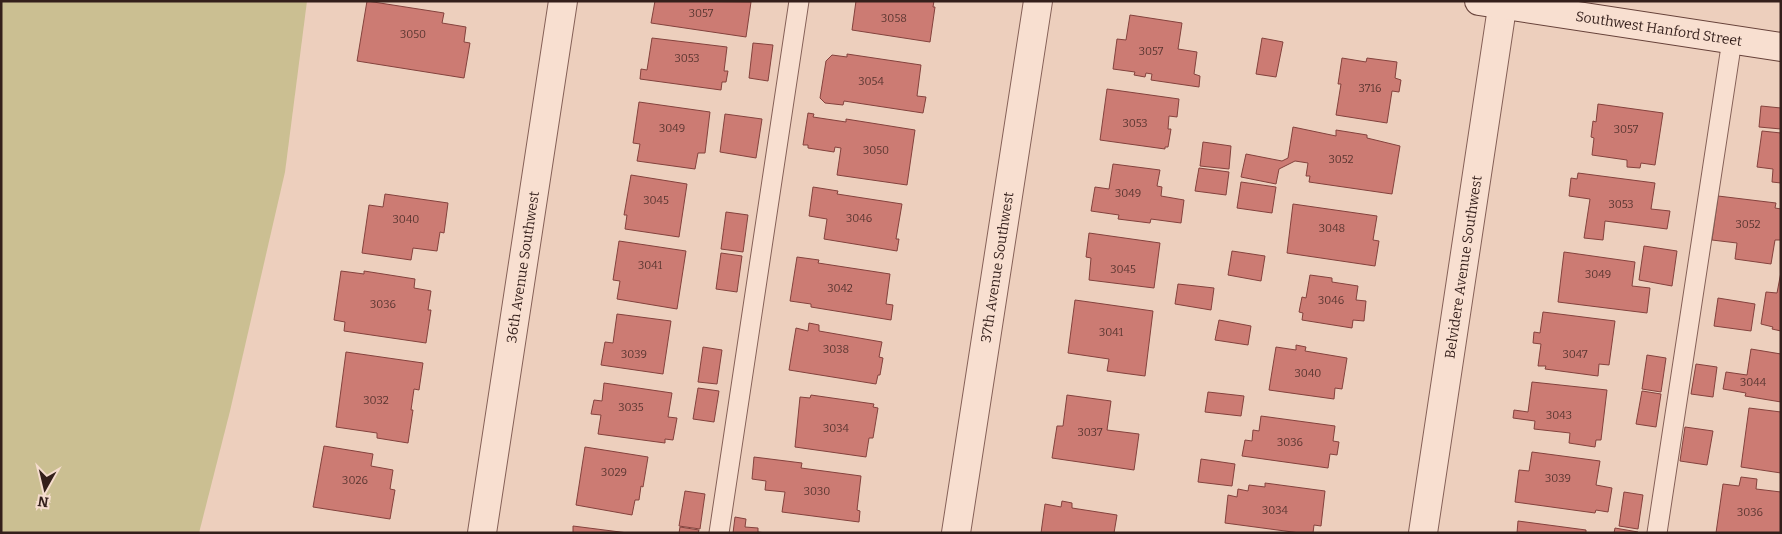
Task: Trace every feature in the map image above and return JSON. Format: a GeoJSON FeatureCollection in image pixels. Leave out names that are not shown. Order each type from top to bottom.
{"type":"FeatureCollection","features":[{"type":"Feature","properties":{"kind":"street","name":"36th Avenue Southwest"},"geometry":{"type":"LineString","coordinates":[[482,533],[563,1]]}},
{"type":"Feature","properties":{"kind":"street","name":"37th Avenue Southwest"},"geometry":{"type":"LineString","coordinates":[[956,533],[1038,1]]}},
{"type":"Feature","properties":{"kind":"street","name":"Southwest Hanford Street"},"geometry":{"type":"LineString","coordinates":[[1495,2],[1781,47]]}},
{"type":"Feature","properties":{"kind":"street","name":"Belvidere Avenue Southwest"},"geometry":{"type":"LineString","coordinates":[[1423,533],[1495,2]]}},
{"type":"Feature","properties":{"kind":"lane"},"geometry":{"type":"LineString","coordinates":[[719,533],[799,1]]}},
{"type":"Feature","properties":{"kind":"lane"},"geometry":{"type":"LineString","coordinates":[[1657,533],[1732,40]]}},
{"type":"Feature","properties":{"kind":"shaded area"},"geometry":{"type":"Polygon","coordinates":[[[1,1],[307,1],[285,172],[230,411],[199,533],[1,533],[1,1]]]}},
{"type":"Feature","properties":{"kind":"building"},"geometry":{"type":"Polygon","coordinates":[[[367,1],[444,13],[442,23],[466,27],[464,42],[470,43],[464,78],[357,61],[367,1]]]}},
{"type":"Feature","properties":{"kind":"building"},"geometry":{"type":"Polygon","coordinates":[[[655,1],[751,2],[746,37],[651,23],[655,1]]]}},
{"type":"Feature","properties":{"kind":"building"},"geometry":{"type":"Polygon","coordinates":[[[856,1],[934,1],[933,7],[935,7],[930,42],[852,30],[856,1]]]}},
{"type":"Feature","properties":{"kind":"building"},"geometry":{"type":"Polygon","coordinates":[[[1130,15],[1182,23],[1178,49],[1197,52],[1194,74],[1200,76],[1199,87],[1151,80],[1152,74],[1146,73],[1145,77],[1134,75],[1135,72],[1113,69],[1117,39],[1126,40],[1130,15]]]}},
{"type":"Feature","properties":{"kind":"building"},"geometry":{"type":"Polygon","coordinates":[[[652,38],[727,47],[724,71],[728,71],[726,82],[722,82],[721,90],[640,79],[641,69],[647,70],[652,38]]]}},
{"type":"Feature","properties":{"kind":"building"},"geometry":{"type":"Polygon","coordinates":[[[1262,38],[1283,42],[1276,77],[1256,74],[1262,38]]]}},
{"type":"Feature","properties":{"kind":"building"},"geometry":{"type":"Polygon","coordinates":[[[753,43],[773,45],[768,81],[749,78],[753,43]]]}},
{"type":"Feature","properties":{"kind":"building"},"geometry":{"type":"Polygon","coordinates":[[[847,54],[921,65],[917,96],[926,97],[923,113],[844,101],[843,105],[825,103],[820,98],[826,61],[832,55],[847,57],[847,54]]]}},
{"type":"Feature","properties":{"kind":"building"},"geometry":{"type":"Polygon","coordinates":[[[1342,58],[1366,62],[1367,58],[1397,62],[1395,78],[1401,80],[1399,92],[1392,91],[1387,123],[1336,115],[1341,84],[1338,84],[1342,58]]]}},
{"type":"Feature","properties":{"kind":"building"},"geometry":{"type":"Polygon","coordinates":[[[1107,89],[1179,99],[1177,117],[1169,116],[1168,129],[1171,129],[1168,147],[1165,147],[1165,149],[1100,140],[1107,89]]]}},
{"type":"Feature","properties":{"kind":"building"},"geometry":{"type":"Polygon","coordinates":[[[639,102],[710,112],[705,153],[698,153],[695,169],[637,161],[640,144],[633,143],[639,102]]]}},
{"type":"Feature","properties":{"kind":"building"},"geometry":{"type":"Polygon","coordinates":[[[1598,104],[1663,113],[1655,165],[1641,163],[1640,168],[1627,167],[1627,160],[1592,155],[1594,138],[1591,137],[1593,121],[1596,122],[1598,104]]]}},
{"type":"Feature","properties":{"kind":"building"},"geometry":{"type":"Polygon","coordinates":[[[1761,106],[1781,108],[1781,129],[1759,127],[1761,106]]]}},
{"type":"Feature","properties":{"kind":"building"},"geometry":{"type":"Polygon","coordinates":[[[808,113],[814,114],[813,117],[846,122],[846,119],[915,130],[907,185],[837,175],[841,148],[835,147],[834,152],[808,148],[808,145],[803,145],[808,113]]]}},
{"type":"Feature","properties":{"kind":"building"},"geometry":{"type":"Polygon","coordinates":[[[725,114],[762,119],[756,158],[720,152],[725,114]]]}},
{"type":"Feature","properties":{"kind":"building"},"geometry":{"type":"Polygon","coordinates":[[[1293,127],[1336,136],[1336,130],[1367,135],[1367,138],[1400,146],[1392,194],[1309,182],[1310,176],[1306,176],[1308,163],[1295,161],[1279,169],[1276,184],[1241,177],[1246,154],[1282,161],[1288,158],[1293,127]]]}},
{"type":"Feature","properties":{"kind":"building"},"geometry":{"type":"Polygon","coordinates":[[[1762,131],[1781,133],[1781,183],[1772,182],[1773,169],[1757,167],[1762,131]]]}},
{"type":"Feature","properties":{"kind":"building"},"geometry":{"type":"Polygon","coordinates":[[[1203,142],[1231,146],[1229,169],[1200,166],[1203,142]]]}},
{"type":"Feature","properties":{"kind":"building"},"geometry":{"type":"Polygon","coordinates":[[[1113,164],[1160,170],[1157,186],[1162,187],[1161,196],[1184,200],[1181,223],[1151,219],[1150,223],[1118,219],[1119,215],[1091,211],[1095,187],[1109,189],[1113,164]]]}},
{"type":"Feature","properties":{"kind":"building"},"geometry":{"type":"Polygon","coordinates":[[[1199,168],[1229,172],[1226,195],[1195,191],[1199,168]]]}},
{"type":"Feature","properties":{"kind":"building"},"geometry":{"type":"Polygon","coordinates":[[[1578,173],[1655,183],[1651,209],[1670,211],[1667,229],[1605,221],[1603,240],[1584,238],[1590,199],[1569,196],[1571,178],[1577,179],[1578,173]]]}},
{"type":"Feature","properties":{"kind":"building"},"geometry":{"type":"Polygon","coordinates":[[[631,175],[687,184],[679,237],[625,229],[627,215],[624,215],[631,175]]]}},
{"type":"Feature","properties":{"kind":"building"},"geometry":{"type":"Polygon","coordinates":[[[1241,182],[1276,187],[1272,213],[1237,208],[1241,182]]]}},
{"type":"Feature","properties":{"kind":"building"},"geometry":{"type":"Polygon","coordinates":[[[813,187],[838,191],[837,194],[902,204],[896,239],[899,239],[897,251],[824,239],[827,219],[809,216],[813,187]]]}},
{"type":"Feature","properties":{"kind":"building"},"geometry":{"type":"Polygon","coordinates":[[[385,194],[448,203],[444,233],[440,232],[437,251],[413,248],[411,260],[362,253],[369,205],[383,207],[385,194]]]}},
{"type":"Feature","properties":{"kind":"building"},"geometry":{"type":"Polygon","coordinates":[[[1718,196],[1776,203],[1775,208],[1781,209],[1781,240],[1775,240],[1771,264],[1735,259],[1737,243],[1712,240],[1718,196]]]}},
{"type":"Feature","properties":{"kind":"building"},"geometry":{"type":"Polygon","coordinates":[[[1293,204],[1377,216],[1373,240],[1379,241],[1375,266],[1287,253],[1293,204]]]}},
{"type":"Feature","properties":{"kind":"building"},"geometry":{"type":"Polygon","coordinates":[[[726,212],[748,215],[743,252],[721,249],[726,212]]]}},
{"type":"Feature","properties":{"kind":"building"},"geometry":{"type":"Polygon","coordinates":[[[1089,233],[1160,243],[1154,288],[1089,280],[1091,258],[1086,257],[1089,233]]]}},
{"type":"Feature","properties":{"kind":"building"},"geometry":{"type":"Polygon","coordinates":[[[619,241],[686,251],[677,309],[617,299],[620,281],[613,280],[619,241]]]}},
{"type":"Feature","properties":{"kind":"building"},"geometry":{"type":"Polygon","coordinates":[[[1644,246],[1677,251],[1672,286],[1639,280],[1644,246]]]}},
{"type":"Feature","properties":{"kind":"building"},"geometry":{"type":"Polygon","coordinates":[[[1232,251],[1265,256],[1261,281],[1228,275],[1232,251]]]}},
{"type":"Feature","properties":{"kind":"building"},"geometry":{"type":"Polygon","coordinates":[[[1564,252],[1635,262],[1632,286],[1650,288],[1647,313],[1558,302],[1564,252]]]}},
{"type":"Feature","properties":{"kind":"building"},"geometry":{"type":"Polygon","coordinates":[[[721,253],[742,256],[737,292],[716,289],[721,253]]]}},
{"type":"Feature","properties":{"kind":"building"},"geometry":{"type":"Polygon","coordinates":[[[797,257],[819,260],[818,263],[890,274],[886,304],[893,305],[891,320],[811,307],[811,304],[790,301],[797,257]]]}},
{"type":"Feature","properties":{"kind":"building"},"geometry":{"type":"Polygon","coordinates":[[[341,271],[364,274],[364,271],[415,279],[414,288],[431,291],[428,310],[431,310],[426,343],[344,331],[345,322],[334,320],[341,271]]]}},
{"type":"Feature","properties":{"kind":"building"},"geometry":{"type":"Polygon","coordinates":[[[1781,272],[1781,331],[1761,324],[1766,292],[1777,293],[1781,272]]]}},
{"type":"Feature","properties":{"kind":"building"},"geometry":{"type":"Polygon","coordinates":[[[1310,275],[1332,278],[1332,282],[1358,286],[1356,300],[1366,301],[1364,321],[1353,320],[1352,328],[1302,320],[1303,313],[1299,312],[1302,297],[1306,298],[1310,275]]]}},
{"type":"Feature","properties":{"kind":"building"},"geometry":{"type":"Polygon","coordinates":[[[1178,284],[1214,288],[1211,310],[1175,304],[1178,284]]]}},
{"type":"Feature","properties":{"kind":"building"},"geometry":{"type":"Polygon","coordinates":[[[1718,298],[1755,304],[1751,331],[1714,326],[1718,298]]]}},
{"type":"Feature","properties":{"kind":"building"},"geometry":{"type":"Polygon","coordinates":[[[1075,300],[1153,311],[1145,376],[1107,371],[1109,359],[1068,353],[1075,300]]]}},
{"type":"Feature","properties":{"kind":"building"},"geometry":{"type":"Polygon","coordinates":[[[1543,312],[1615,321],[1609,365],[1599,364],[1598,376],[1545,369],[1546,366],[1538,366],[1541,344],[1533,343],[1534,332],[1540,333],[1543,312]]]}},
{"type":"Feature","properties":{"kind":"building"},"geometry":{"type":"Polygon","coordinates":[[[617,314],[671,321],[663,374],[601,365],[605,342],[613,343],[617,314]]]}},
{"type":"Feature","properties":{"kind":"building"},"geometry":{"type":"Polygon","coordinates":[[[1219,320],[1251,326],[1248,345],[1215,340],[1219,320]]]}},
{"type":"Feature","properties":{"kind":"building"},"geometry":{"type":"Polygon","coordinates":[[[809,323],[819,325],[819,331],[882,342],[879,357],[883,358],[880,375],[878,375],[876,384],[789,370],[796,328],[808,331],[809,323]]]}},
{"type":"Feature","properties":{"kind":"building"},"geometry":{"type":"Polygon","coordinates":[[[1296,345],[1306,347],[1305,351],[1347,358],[1342,389],[1335,388],[1334,399],[1269,390],[1276,347],[1296,350],[1296,345]]]}},
{"type":"Feature","properties":{"kind":"building"},"geometry":{"type":"Polygon","coordinates":[[[703,347],[722,350],[717,384],[698,382],[703,347]]]}},
{"type":"Feature","properties":{"kind":"building"},"geometry":{"type":"Polygon","coordinates":[[[1751,349],[1781,354],[1781,402],[1745,396],[1746,393],[1723,389],[1726,372],[1747,375],[1751,349]]]}},
{"type":"Feature","properties":{"kind":"building"},"geometry":{"type":"Polygon","coordinates":[[[346,352],[423,363],[419,390],[414,389],[408,443],[377,438],[377,433],[336,427],[346,352]]]}},
{"type":"Feature","properties":{"kind":"building"},"geometry":{"type":"Polygon","coordinates":[[[1647,355],[1666,358],[1661,392],[1642,389],[1647,355]]]}},
{"type":"Feature","properties":{"kind":"building"},"geometry":{"type":"Polygon","coordinates":[[[1696,364],[1717,367],[1713,397],[1691,394],[1696,364]]]}},
{"type":"Feature","properties":{"kind":"building"},"geometry":{"type":"Polygon","coordinates":[[[1532,382],[1607,390],[1601,440],[1596,440],[1595,447],[1569,443],[1570,433],[1534,429],[1535,421],[1513,418],[1514,410],[1528,412],[1532,382]]]}},
{"type":"Feature","properties":{"kind":"building"},"geometry":{"type":"Polygon","coordinates":[[[604,383],[672,393],[668,417],[677,418],[673,440],[665,439],[665,443],[598,434],[601,415],[591,414],[594,400],[602,401],[604,383]]]}},
{"type":"Feature","properties":{"kind":"building"},"geometry":{"type":"Polygon","coordinates":[[[698,388],[719,391],[714,422],[693,419],[698,388]]]}},
{"type":"Feature","properties":{"kind":"building"},"geometry":{"type":"Polygon","coordinates":[[[1642,391],[1661,394],[1656,427],[1636,424],[1642,391]]]}},
{"type":"Feature","properties":{"kind":"building"},"geometry":{"type":"Polygon","coordinates":[[[1208,392],[1244,396],[1241,416],[1205,412],[1208,392]]]}},
{"type":"Feature","properties":{"kind":"building"},"geometry":{"type":"Polygon","coordinates":[[[811,395],[874,404],[873,407],[878,408],[873,438],[869,438],[866,457],[795,447],[800,397],[810,398],[811,395]]]}},
{"type":"Feature","properties":{"kind":"building"},"geometry":{"type":"Polygon","coordinates":[[[1067,395],[1111,401],[1107,430],[1139,434],[1134,470],[1052,458],[1057,426],[1063,426],[1067,395]]]}},
{"type":"Feature","properties":{"kind":"building"},"geometry":{"type":"Polygon","coordinates":[[[1749,408],[1781,412],[1781,473],[1741,467],[1749,408]]]}},
{"type":"Feature","properties":{"kind":"building"},"geometry":{"type":"Polygon","coordinates":[[[1261,416],[1335,426],[1333,441],[1339,442],[1337,455],[1330,454],[1328,468],[1242,456],[1245,440],[1252,441],[1253,430],[1259,431],[1261,416]]]}},
{"type":"Feature","properties":{"kind":"building"},"geometry":{"type":"Polygon","coordinates":[[[1685,427],[1713,431],[1707,465],[1680,461],[1685,427]]]}},
{"type":"Feature","properties":{"kind":"building"},"geometry":{"type":"Polygon","coordinates":[[[324,446],[373,454],[371,466],[393,470],[390,489],[395,490],[390,519],[313,507],[324,446]]]}},
{"type":"Feature","properties":{"kind":"building"},"geometry":{"type":"Polygon","coordinates":[[[585,447],[648,457],[643,487],[641,486],[639,500],[635,500],[632,515],[576,505],[585,447]]]}},
{"type":"Feature","properties":{"kind":"building"},"geometry":{"type":"Polygon","coordinates":[[[1532,452],[1600,461],[1596,485],[1612,488],[1608,512],[1596,510],[1595,513],[1515,502],[1519,470],[1529,471],[1532,452]]]}},
{"type":"Feature","properties":{"kind":"building"},"geometry":{"type":"Polygon","coordinates":[[[754,457],[802,463],[801,468],[861,476],[857,510],[860,511],[859,522],[782,512],[785,492],[765,490],[766,481],[752,479],[754,457]]]}},
{"type":"Feature","properties":{"kind":"building"},"geometry":{"type":"Polygon","coordinates":[[[1201,459],[1235,464],[1232,486],[1198,482],[1201,459]]]}},
{"type":"Feature","properties":{"kind":"building"},"geometry":{"type":"Polygon","coordinates":[[[1741,477],[1757,479],[1756,489],[1781,492],[1781,533],[1716,533],[1723,484],[1739,486],[1741,477]]]}},
{"type":"Feature","properties":{"kind":"building"},"geometry":{"type":"Polygon","coordinates":[[[1265,483],[1325,491],[1321,526],[1314,525],[1313,533],[1300,533],[1225,523],[1228,495],[1237,497],[1238,489],[1248,491],[1249,485],[1265,487],[1265,483]]]}},
{"type":"Feature","properties":{"kind":"building"},"geometry":{"type":"Polygon","coordinates":[[[685,491],[705,494],[700,529],[679,526],[685,491]]]}},
{"type":"Feature","properties":{"kind":"building"},"geometry":{"type":"Polygon","coordinates":[[[1624,492],[1643,495],[1638,529],[1619,526],[1624,492]]]}},
{"type":"Feature","properties":{"kind":"building"},"geometry":{"type":"Polygon","coordinates":[[[1062,501],[1072,503],[1072,508],[1117,515],[1114,533],[1041,533],[1045,504],[1061,507],[1062,501]]]}},
{"type":"Feature","properties":{"kind":"building"},"geometry":{"type":"Polygon","coordinates":[[[735,517],[746,519],[745,527],[758,528],[758,532],[766,533],[733,533],[735,517]]]}},
{"type":"Feature","properties":{"kind":"building"},"geometry":{"type":"Polygon","coordinates":[[[1518,521],[1586,530],[1586,533],[1517,533],[1518,521]]]}},
{"type":"Feature","properties":{"kind":"building"},"geometry":{"type":"Polygon","coordinates":[[[573,526],[628,533],[573,533],[573,526]]]}},
{"type":"Feature","properties":{"kind":"building"},"geometry":{"type":"Polygon","coordinates":[[[680,527],[699,530],[698,533],[679,533],[680,527]]]}},
{"type":"Feature","properties":{"kind":"building"},"geometry":{"type":"Polygon","coordinates":[[[1615,528],[1638,532],[1638,533],[1614,533],[1615,528]]]}}]}
